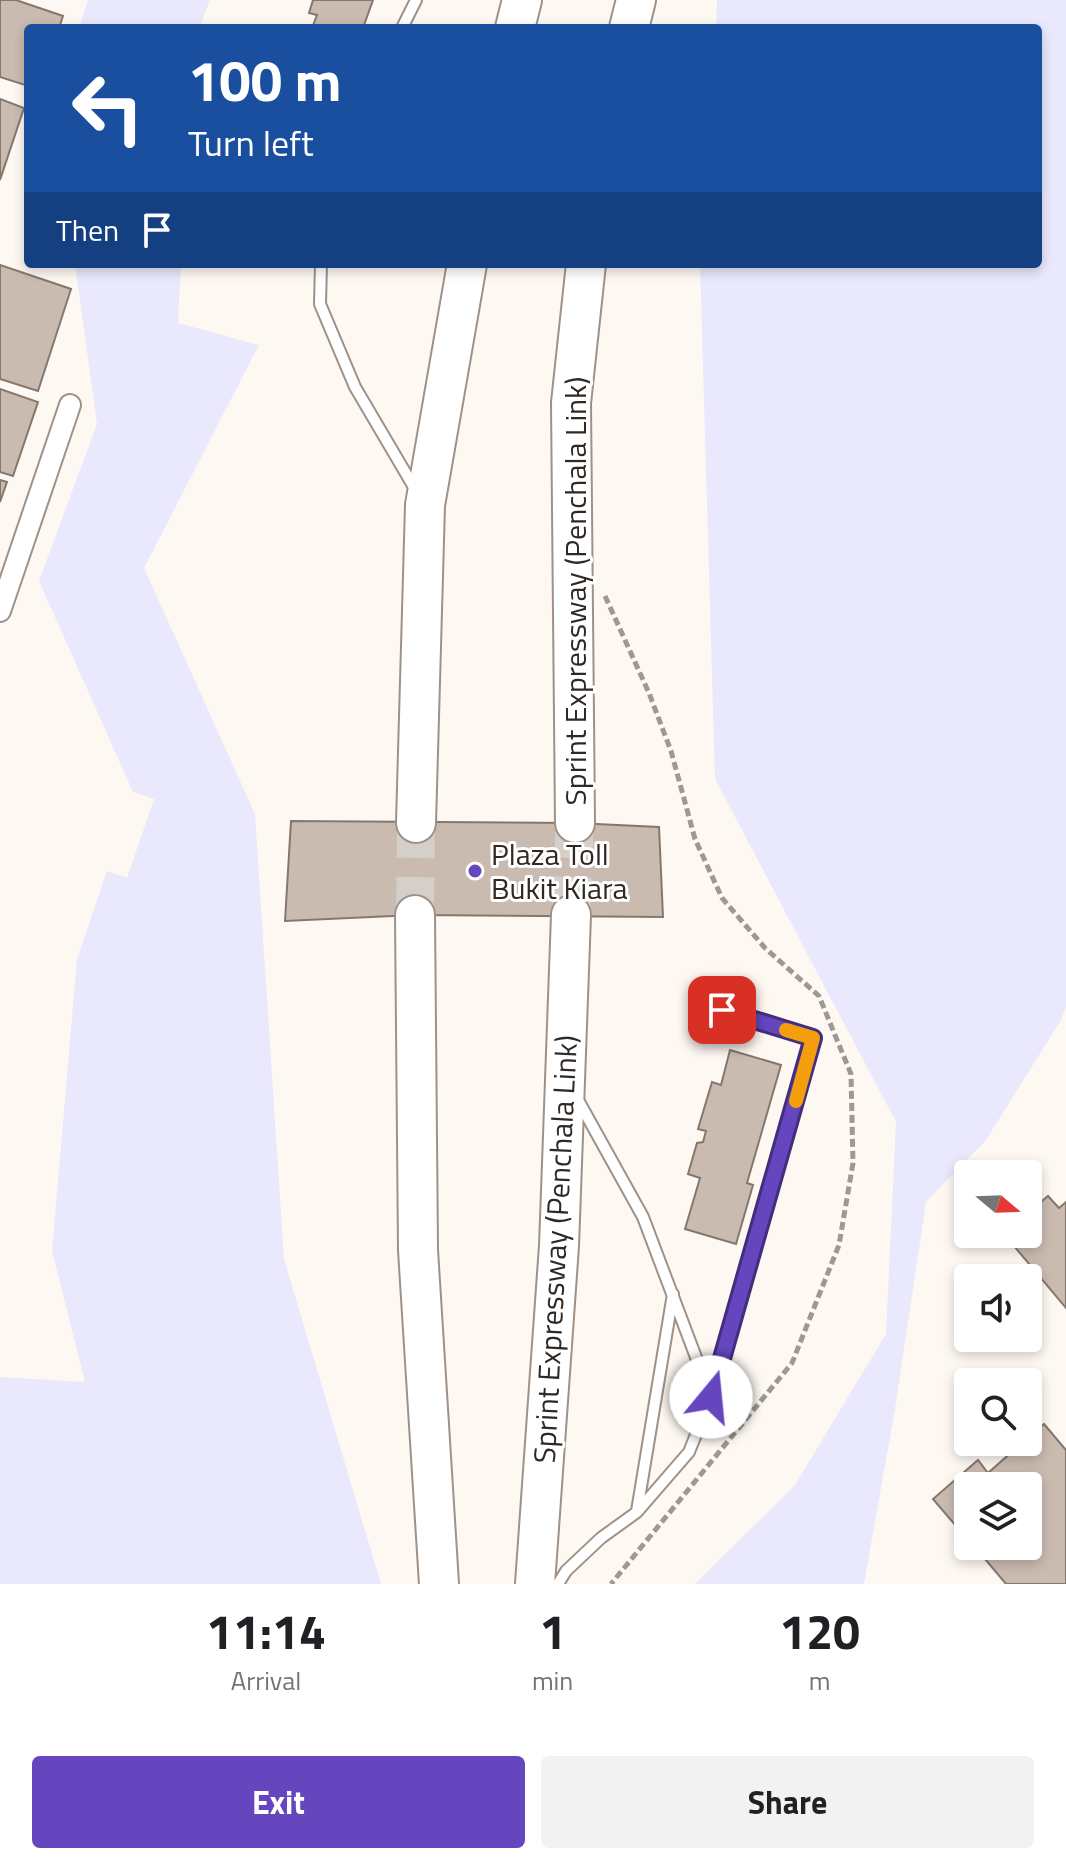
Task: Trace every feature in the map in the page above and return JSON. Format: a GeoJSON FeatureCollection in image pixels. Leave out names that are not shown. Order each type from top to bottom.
{"type":"FeatureCollection","features":[{"type":"Feature","properties":{"kind":"highway"},"geometry":{"type":"LineString","coordinates":[[516,24],[522,0]]}},
{"type":"Feature","properties":{"kind":"highway"},"geometry":{"type":"LineString","coordinates":[[630,24],[636,0]]}},
{"type":"Feature","properties":{"kind":"highway"},"geometry":{"type":"LineString","coordinates":[[416,823],[425,505],[466,268]]}},
{"type":"Feature","properties":{"kind":"highway","name":"Sprint Expressway (Penchala Link)"},"geometry":{"type":"LineString","coordinates":[[575,823],[571,403],[586,268]]}},
{"type":"Feature","properties":{"kind":"highway"},"geometry":{"type":"LineString","coordinates":[[415,915],[418,1250],[439,1584]]}},
{"type":"Feature","properties":{"kind":"highway","name":"Sprint Expressway (Penchala Link)"},"geometry":{"type":"LineString","coordinates":[[535,1584],[559,1246],[571,915]]}},
{"type":"Feature","properties":{"kind":"street"},"geometry":{"type":"LineString","coordinates":[[0,611],[70,405]]}},
{"type":"Feature","properties":{"kind":"lane"},"geometry":{"type":"LineString","coordinates":[[404,24],[416,0]]}},
{"type":"Feature","properties":{"kind":"lane"},"geometry":{"type":"LineString","coordinates":[[321,268],[320,304],[355,387],[425,505]]}},
{"type":"Feature","properties":{"kind":"lane"},"geometry":{"type":"LineString","coordinates":[[558,1584],[566,1571],[601,1538],[637,1512],[689,1452],[711,1397],[813,1038],[722,1010]]}},
{"type":"Feature","properties":{"kind":"lane"},"geometry":{"type":"LineString","coordinates":[[566,1078],[643,1217],[674,1292],[711,1397]]}},
{"type":"Feature","properties":{"kind":"lane"},"geometry":{"type":"LineString","coordinates":[[637,1512],[674,1292]]}},
{"type":"Feature","properties":{"kind":"path"},"geometry":{"type":"LineString","coordinates":[[605,595],[649,693],[671,751],[695,839],[722,898],[765,948],[819,996],[851,1074],[853,1163],[839,1245],[792,1363],[611,1584]]}},
{"type":"Feature","properties":{"kind":"shaded area"},"geometry":{"type":"Polygon","coordinates":[[[88,0],[210,0],[201,24],[80,24],[88,0]]]}},
{"type":"Feature","properties":{"kind":"shaded area"},"geometry":{"type":"Polygon","coordinates":[[[717,0],[1066,0],[1066,1007],[1061,1020],[986,1140],[967,1160],[954,1160],[954,1173],[926,1202],[895,1409],[864,1584],[695,1584],[795,1485],[886,1334],[896,1122],[715,779],[700,268],[1042,268],[1042,24],[716,24],[717,0]]]}},
{"type":"Feature","properties":{"kind":"shaded area"},"geometry":{"type":"Polygon","coordinates":[[[76,268],[181,268],[178,323],[259,345],[144,568],[255,814],[284,1259],[381,1584],[0,1584],[0,1377],[85,1382],[52,1251],[77,959],[107,871],[127,878],[154,799],[133,792],[39,581],[97,424],[76,268]]]}},
{"type":"Feature","properties":{"kind":"building"},"geometry":{"type":"Polygon","coordinates":[[[0,0],[16,0],[63,16],[60,24],[24,24],[24,85],[0,77],[0,0]]]}},
{"type":"Feature","properties":{"kind":"building"},"geometry":{"type":"Polygon","coordinates":[[[313,0],[373,0],[364,24],[314,24],[317,15],[309,13],[313,0]]]}},
{"type":"Feature","properties":{"kind":"building"},"geometry":{"type":"Polygon","coordinates":[[[0,99],[24,108],[0,180],[0,99]]]}},
{"type":"Feature","properties":{"kind":"building"},"geometry":{"type":"Polygon","coordinates":[[[0,265],[71,289],[38,391],[0,379],[0,265]]]}},
{"type":"Feature","properties":{"kind":"building"},"geometry":{"type":"Polygon","coordinates":[[[0,389],[38,402],[13,476],[0,472],[0,389]]]}},
{"type":"Feature","properties":{"kind":"building"},"geometry":{"type":"Polygon","coordinates":[[[0,480],[7,482],[0,502],[0,480]]]}},
{"type":"Feature","properties":{"kind":"building","name":"Plaza Toll Bukit Kiara"},"geometry":{"type":"Polygon","coordinates":[[[291,821],[575,823],[659,827],[663,917],[415,915],[285,921],[291,821]]]}},
{"type":"Feature","properties":{"kind":"building"},"geometry":{"type":"Polygon","coordinates":[[[730,1050],[781,1065],[747,1183],[753,1185],[736,1244],[685,1229],[700,1178],[688,1174],[697,1143],[703,1142],[706,1131],[698,1129],[712,1082],[721,1085],[730,1050]]]}},
{"type":"Feature","properties":{"kind":"building"},"geometry":{"type":"Polygon","coordinates":[[[1048,1196],[1059,1208],[1066,1202],[1066,1308],[1042,1279],[1042,1264],[1029,1264],[1016,1248],[1042,1248],[1042,1201],[1048,1196]]]}},
{"type":"Feature","properties":{"kind":"building"},"geometry":{"type":"Polygon","coordinates":[[[1044,1424],[1066,1450],[1066,1584],[1006,1584],[986,1560],[1042,1560],[1042,1472],[989,1472],[1007,1456],[1042,1456],[1044,1424]]]}},
{"type":"Feature","properties":{"kind":"building"},"geometry":{"type":"Polygon","coordinates":[[[978,1460],[987,1472],[964,1472],[978,1460]]]}},
{"type":"Feature","properties":{"kind":"building"},"geometry":{"type":"Polygon","coordinates":[[[954,1481],[954,1524],[933,1499],[954,1481]]]}},
{"type":"Feature","properties":{"kind":"tunnel"},"geometry":{"type":"LineString","coordinates":[[415,915],[416,823]]}},
{"type":"Feature","properties":{"kind":"tunnel"},"geometry":{"type":"LineString","coordinates":[[571,915],[575,823]]}},
{"type":"Feature","properties":{"kind":"slow traffic"},"geometry":{"type":"LineString","coordinates":[[786,1030],[813,1038],[796,1101]]}},
{"type":"Feature","properties":{"kind":"place","name":"Plaza Toll Bukit Kiara"},"geometry":{"type":"Point","coordinates":[475,871]}},
{"type":"Feature","properties":{"kind":"route"},"geometry":{"type":"LineString","coordinates":[[711,1397],[813,1038],[722,1010]]}}]}
